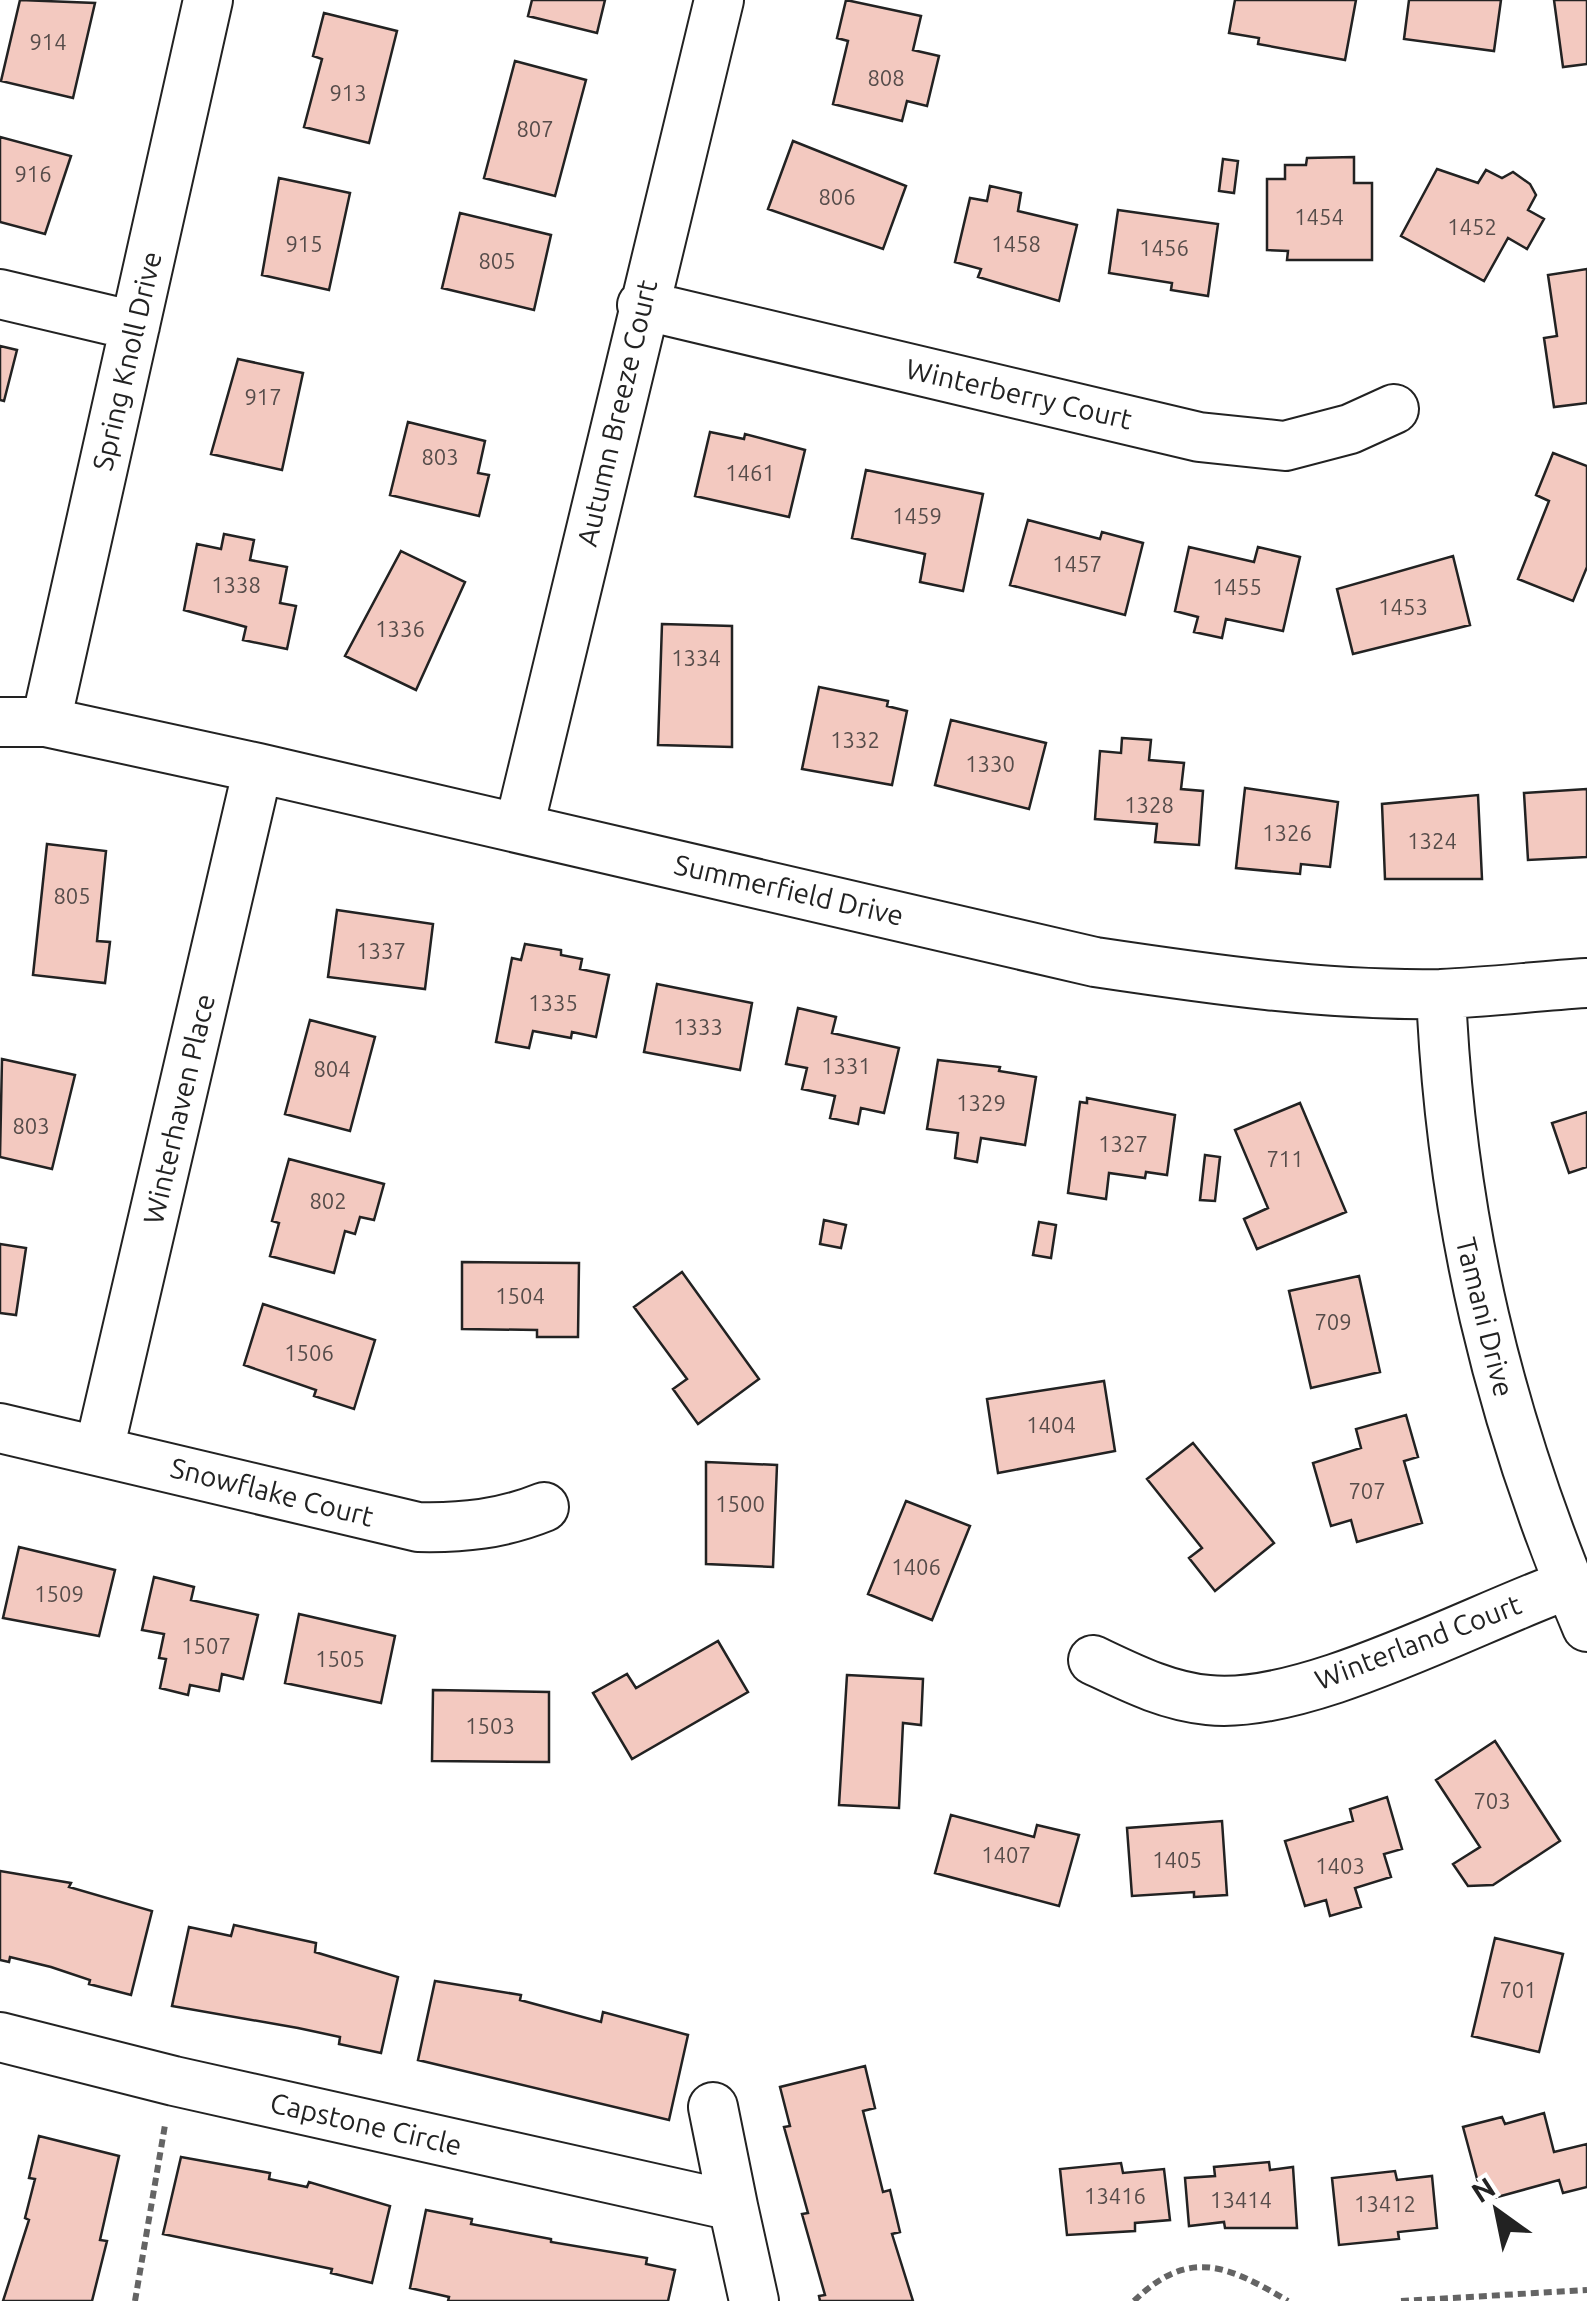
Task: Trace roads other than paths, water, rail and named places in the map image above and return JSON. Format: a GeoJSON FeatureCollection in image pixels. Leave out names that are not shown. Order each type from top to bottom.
{"type":"FeatureCollection","features":[{"type":"Feature","properties":{"kind":"street","name":"Spring Knoll Drive"},"geometry":{"type":"LineString","coordinates":[[23,722],[134,326],[208,0]]}},
{"type":"Feature","properties":{"kind":"street","name":"Autumn Breeze Court"},"geometry":{"type":"LineString","coordinates":[[519,827],[642,305],[719,0]]}},
{"type":"Feature","properties":{"kind":"street"},"geometry":{"type":"LineString","coordinates":[[0,294],[134,326]]}},
{"type":"Feature","properties":{"kind":"street","name":"Winterberry Court"},"geometry":{"type":"LineString","coordinates":[[642,305],[1200,437],[1286,446],[1350,429],[1394,409]]}},
{"type":"Feature","properties":{"kind":"street","name":"Summerfield Drive"},"geometry":{"type":"LineString","coordinates":[[23,722],[258,768],[1095,962],[1226,982],[1440,994],[1587,982]]}},
{"type":"Feature","properties":{"kind":"street","name":"Winterhaven Place"},"geometry":{"type":"LineString","coordinates":[[99,1450],[258,768]]}},
{"type":"Feature","properties":{"kind":"street","name":"Tamani Drive"},"geometry":{"type":"LineString","coordinates":[[1440,994],[1446,1097],[1465,1243],[1496,1370],[1578,1606]]}},
{"type":"Feature","properties":{"kind":"street","name":"Snowflake Court"},"geometry":{"type":"LineString","coordinates":[[0,1428],[418,1527],[465,1528],[515,1519],[544,1508]]}},
{"type":"Feature","properties":{"kind":"street","name":"Winterland Court"},"geometry":{"type":"LineString","coordinates":[[1092,1660],[1178,1694],[1210,1701],[1256,1698],[1330,1680],[1578,1606]]}},
{"type":"Feature","properties":{"kind":"street","name":"Capstone Circle"},"geometry":{"type":"LineString","coordinates":[[0,2037],[174,2081],[732,2206]]}},
{"type":"Feature","properties":{"kind":"street"},"geometry":{"type":"LineString","coordinates":[[713,2107],[754,2301]]}}]}
